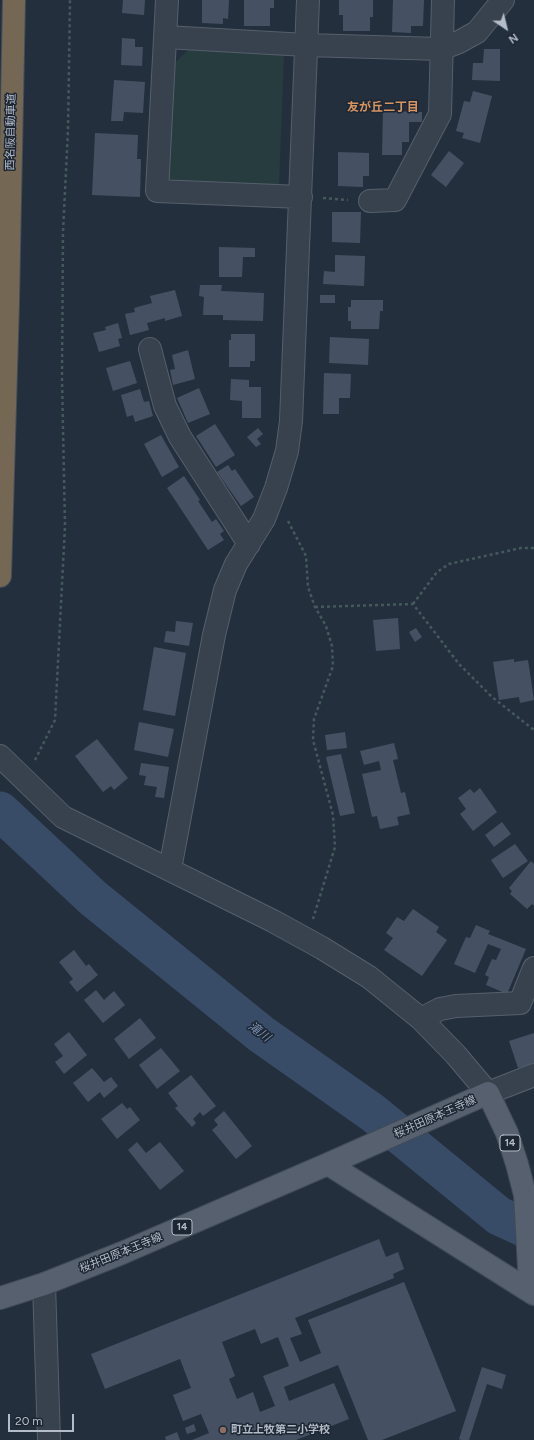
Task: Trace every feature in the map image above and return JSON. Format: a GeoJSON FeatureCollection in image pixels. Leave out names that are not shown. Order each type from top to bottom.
{"type":"FeatureCollection","features":[{"type":"Feature","properties":{"kind":"highway","name":"西名阪自動車道"},"geometry":{"type":"LineString","coordinates":[[0,576],[8,302],[14,0]]}},
{"type":"Feature","properties":{"kind":"main road","name":"桜井田原本王寺線"},"geometry":{"type":"LineString","coordinates":[[0,1298],[44,1284],[122,1253],[416,1126],[488,1093],[507,1133],[529,1197],[532,1277]]}},
{"type":"Feature","properties":{"kind":"main road"},"geometry":{"type":"LineString","coordinates":[[328,1164],[534,1294]]}},
{"type":"Feature","properties":{"kind":"street"},"geometry":{"type":"LineString","coordinates":[[167,0],[157,191],[301,197]]}},
{"type":"Feature","properties":{"kind":"street"},"geometry":{"type":"LineString","coordinates":[[170,869],[214,635],[225,590],[236,564],[264,519],[276,488],[287,451],[291,421],[308,0]]}},
{"type":"Feature","properties":{"kind":"street"},"geometry":{"type":"LineString","coordinates":[[370,201],[395,200],[440,114],[443,0]]}},
{"type":"Feature","properties":{"kind":"street"},"geometry":{"type":"LineString","coordinates":[[165,37],[306,45],[441,49],[477,32],[503,0]]}},
{"type":"Feature","properties":{"kind":"street"},"geometry":{"type":"LineString","coordinates":[[150,349],[165,406],[180,437],[249,544]]}},
{"type":"Feature","properties":{"kind":"street"},"geometry":{"type":"LineString","coordinates":[[0,756],[63,816],[273,921],[369,977],[421,1019],[456,1055],[488,1093],[534,1075]]}},
{"type":"Feature","properties":{"kind":"street"},"geometry":{"type":"LineString","coordinates":[[421,1019],[440,1008],[520,1003],[534,968]]}},
{"type":"Feature","properties":{"kind":"street"},"geometry":{"type":"LineString","coordinates":[[44,1284],[49,1440]]}},
{"type":"Feature","properties":{"kind":"path"},"geometry":{"type":"LineString","coordinates":[[25,780],[56,720],[64,526],[62,378],[63,239],[68,130],[70,0]]}},
{"type":"Feature","properties":{"kind":"path"},"geometry":{"type":"LineString","coordinates":[[301,197],[370,201]]}},
{"type":"Feature","properties":{"kind":"path"},"geometry":{"type":"LineString","coordinates":[[276,488],[288,521],[306,556],[308,587],[315,607],[326,626],[332,646],[333,666],[314,719],[313,740],[333,815],[335,847],[306,939]]}},
{"type":"Feature","properties":{"kind":"path"},"geometry":{"type":"LineString","coordinates":[[413,604],[437,572],[449,564],[521,548],[534,548]]}},
{"type":"Feature","properties":{"kind":"path"},"geometry":{"type":"LineString","coordinates":[[315,607],[413,604]]}},
{"type":"Feature","properties":{"kind":"path"},"geometry":{"type":"LineString","coordinates":[[413,604],[459,664],[492,697],[534,730]]}},
{"type":"Feature","properties":{"kind":"green space"},"geometry":{"type":"Polygon","coordinates":[[[190,48],[284,54],[279,188],[163,184],[169,69],[190,48]]]}},
{"type":"Feature","properties":{"kind":"building"},"geometry":{"type":"Polygon","coordinates":[[[123,0],[145,0],[144,15],[122,13],[123,0]]]}},
{"type":"Feature","properties":{"kind":"building"},"geometry":{"type":"Polygon","coordinates":[[[202,0],[229,0],[228,19],[223,18],[223,24],[202,23],[202,0]]]}},
{"type":"Feature","properties":{"kind":"building"},"geometry":{"type":"Polygon","coordinates":[[[244,0],[274,0],[274,8],[270,8],[270,26],[244,26],[244,0]]]}},
{"type":"Feature","properties":{"kind":"building"},"geometry":{"type":"Polygon","coordinates":[[[339,0],[373,0],[373,17],[370,17],[370,31],[343,31],[343,15],[339,15],[339,0]]]}},
{"type":"Feature","properties":{"kind":"building"},"geometry":{"type":"Polygon","coordinates":[[[393,0],[424,0],[423,26],[411,26],[411,33],[392,32],[393,0]]]}},
{"type":"Feature","properties":{"kind":"building"},"geometry":{"type":"Polygon","coordinates":[[[122,38],[135,39],[135,47],[143,47],[142,66],[121,65],[122,38]]]}},
{"type":"Feature","properties":{"kind":"building"},"geometry":{"type":"Polygon","coordinates":[[[484,49],[500,49],[500,81],[472,80],[473,63],[483,63],[484,49]]]}},
{"type":"Feature","properties":{"kind":"building"},"geometry":{"type":"Polygon","coordinates":[[[114,80],[145,82],[143,113],[124,112],[123,121],[111,121],[114,80]]]}},
{"type":"Feature","properties":{"kind":"building"},"geometry":{"type":"Polygon","coordinates":[[[473,91],[492,96],[480,143],[462,138],[464,133],[456,131],[464,101],[470,102],[473,91]]]}},
{"type":"Feature","properties":{"kind":"building"},"geometry":{"type":"Polygon","coordinates":[[[383,111],[422,112],[422,122],[409,122],[409,142],[402,142],[402,155],[382,155],[383,111]]]}},
{"type":"Feature","properties":{"kind":"building"},"geometry":{"type":"Polygon","coordinates":[[[95,133],[138,135],[137,159],[141,159],[140,197],[92,195],[95,133]]]}},
{"type":"Feature","properties":{"kind":"building"},"geometry":{"type":"Polygon","coordinates":[[[449,151],[464,163],[446,187],[431,175],[449,151]]]}},
{"type":"Feature","properties":{"kind":"building"},"geometry":{"type":"Polygon","coordinates":[[[338,152],[369,153],[369,176],[363,176],[363,187],[338,186],[338,152]]]}},
{"type":"Feature","properties":{"kind":"building"},"geometry":{"type":"Polygon","coordinates":[[[332,212],[361,212],[360,243],[332,242],[332,212]]]}},
{"type":"Feature","properties":{"kind":"building"},"geometry":{"type":"Polygon","coordinates":[[[219,247],[255,248],[255,257],[243,257],[242,277],[219,277],[219,247]]]}},
{"type":"Feature","properties":{"kind":"building"},"geometry":{"type":"Polygon","coordinates":[[[335,255],[365,256],[364,286],[323,284],[324,271],[335,272],[335,255]]]}},
{"type":"Feature","properties":{"kind":"building"},"geometry":{"type":"Polygon","coordinates":[[[200,285],[222,285],[221,291],[264,293],[263,321],[223,320],[223,315],[203,315],[204,297],[199,296],[200,285]]]}},
{"type":"Feature","properties":{"kind":"building"},"geometry":{"type":"Polygon","coordinates":[[[175,290],[182,316],[165,321],[165,318],[147,323],[149,330],[130,335],[125,314],[135,312],[134,308],[152,303],[150,296],[175,290]]]}},
{"type":"Feature","properties":{"kind":"building"},"geometry":{"type":"Polygon","coordinates":[[[320,295],[335,295],[335,303],[320,303],[320,295]]]}},
{"type":"Feature","properties":{"kind":"building"},"geometry":{"type":"Polygon","coordinates":[[[351,300],[383,300],[383,311],[380,311],[379,329],[351,329],[351,321],[348,321],[348,307],[351,307],[351,300]]]}},
{"type":"Feature","properties":{"kind":"building"},"geometry":{"type":"Polygon","coordinates":[[[118,323],[122,338],[118,339],[120,346],[99,352],[93,333],[106,330],[105,327],[118,323]]]}},
{"type":"Feature","properties":{"kind":"building"},"geometry":{"type":"Polygon","coordinates":[[[231,334],[255,334],[255,361],[250,361],[250,367],[229,367],[229,340],[231,340],[231,334]]]}},
{"type":"Feature","properties":{"kind":"building"},"geometry":{"type":"Polygon","coordinates":[[[330,337],[369,339],[368,365],[329,363],[330,337]]]}},
{"type":"Feature","properties":{"kind":"building"},"geometry":{"type":"Polygon","coordinates":[[[188,350],[195,379],[173,385],[170,370],[175,369],[172,355],[188,350]]]}},
{"type":"Feature","properties":{"kind":"building"},"geometry":{"type":"Polygon","coordinates":[[[130,361],[137,383],[113,391],[106,368],[130,361]]]}},
{"type":"Feature","properties":{"kind":"building"},"geometry":{"type":"Polygon","coordinates":[[[324,373],[351,374],[350,398],[339,398],[339,414],[323,414],[324,373]]]}},
{"type":"Feature","properties":{"kind":"building"},"geometry":{"type":"Polygon","coordinates":[[[231,379],[249,380],[249,387],[261,387],[261,418],[242,418],[242,401],[230,400],[231,379]]]}},
{"type":"Feature","properties":{"kind":"building"},"geometry":{"type":"Polygon","coordinates":[[[199,388],[210,414],[188,423],[177,398],[199,388]]]}},
{"type":"Feature","properties":{"kind":"building"},"geometry":{"type":"Polygon","coordinates":[[[140,389],[144,402],[149,401],[153,416],[135,422],[133,415],[127,417],[121,395],[140,389]]]}},
{"type":"Feature","properties":{"kind":"building"},"geometry":{"type":"Polygon","coordinates":[[[215,424],[235,455],[216,467],[196,436],[215,424]]]}},
{"type":"Feature","properties":{"kind":"building"},"geometry":{"type":"Polygon","coordinates":[[[258,428],[263,434],[257,439],[261,444],[256,447],[247,437],[258,428]]]}},
{"type":"Feature","properties":{"kind":"building"},"geometry":{"type":"Polygon","coordinates":[[[161,435],[179,467],[162,477],[144,444],[161,435]]]}},
{"type":"Feature","properties":{"kind":"building"},"geometry":{"type":"Polygon","coordinates":[[[228,465],[232,471],[235,469],[254,497],[241,506],[217,472],[228,465]]]}},
{"type":"Feature","properties":{"kind":"building"},"geometry":{"type":"Polygon","coordinates":[[[184,476],[212,522],[216,519],[224,531],[220,534],[224,540],[208,550],[167,488],[184,476]]]}},
{"type":"Feature","properties":{"kind":"building"},"geometry":{"type":"Polygon","coordinates":[[[398,618],[400,649],[376,651],[373,620],[398,618]]]}},
{"type":"Feature","properties":{"kind":"building"},"geometry":{"type":"Polygon","coordinates":[[[176,621],[193,623],[189,646],[164,642],[166,631],[175,632],[176,621]]]}},
{"type":"Feature","properties":{"kind":"building"},"geometry":{"type":"Polygon","coordinates":[[[416,628],[422,637],[415,642],[409,632],[416,628]]]}},
{"type":"Feature","properties":{"kind":"building"},"geometry":{"type":"Polygon","coordinates":[[[154,647],[186,653],[175,716],[143,710],[154,647]]]}},
{"type":"Feature","properties":{"kind":"building"},"geometry":{"type":"Polygon","coordinates":[[[514,659],[514,662],[528,660],[534,700],[520,703],[519,697],[499,700],[493,662],[514,659]]]}},
{"type":"Feature","properties":{"kind":"building"},"geometry":{"type":"Polygon","coordinates":[[[139,722],[174,729],[168,757],[134,750],[139,722]]]}},
{"type":"Feature","properties":{"kind":"building"},"geometry":{"type":"Polygon","coordinates":[[[345,732],[347,748],[327,750],[325,735],[345,732]]]}},
{"type":"Feature","properties":{"kind":"building"},"geometry":{"type":"Polygon","coordinates":[[[97,739],[128,778],[114,790],[111,786],[103,792],[75,756],[97,739]]]}},
{"type":"Feature","properties":{"kind":"building"},"geometry":{"type":"Polygon","coordinates":[[[394,743],[398,759],[393,760],[401,793],[405,792],[410,814],[397,817],[399,825],[380,829],[377,816],[372,817],[362,774],[381,770],[379,761],[364,765],[360,751],[394,743]]]}},
{"type":"Feature","properties":{"kind":"building"},"geometry":{"type":"Polygon","coordinates":[[[341,754],[355,813],[340,816],[326,757],[341,754]]]}},
{"type":"Feature","properties":{"kind":"building"},"geometry":{"type":"Polygon","coordinates":[[[141,763],[169,767],[164,798],[155,797],[157,787],[144,785],[146,776],[139,775],[141,763]]]}},
{"type":"Feature","properties":{"kind":"building"},"geometry":{"type":"Polygon","coordinates":[[[480,788],[497,812],[473,831],[460,814],[466,809],[458,798],[470,789],[474,793],[480,788]]]}},
{"type":"Feature","properties":{"kind":"building"},"geometry":{"type":"Polygon","coordinates":[[[502,822],[511,834],[494,847],[485,835],[502,822]]]}},
{"type":"Feature","properties":{"kind":"building"},"geometry":{"type":"Polygon","coordinates":[[[515,844],[528,861],[503,878],[491,860],[515,844]]]}},
{"type":"Feature","properties":{"kind":"building"},"geometry":{"type":"Polygon","coordinates":[[[531,861],[534,864],[534,906],[532,904],[527,909],[510,894],[512,891],[509,888],[531,861]]]}},
{"type":"Feature","properties":{"kind":"building"},"geometry":{"type":"Polygon","coordinates":[[[413,909],[439,927],[436,932],[447,940],[422,976],[384,950],[393,938],[386,933],[397,917],[404,921],[413,909]]]}},
{"type":"Feature","properties":{"kind":"building"},"geometry":{"type":"Polygon","coordinates":[[[476,925],[490,931],[488,934],[526,949],[507,994],[486,985],[489,977],[485,975],[492,959],[496,960],[501,949],[488,944],[475,973],[454,964],[466,937],[470,938],[476,925]]]}},
{"type":"Feature","properties":{"kind":"building"},"geometry":{"type":"Polygon","coordinates":[[[74,950],[86,966],[89,964],[98,975],[77,992],[69,982],[73,979],[59,962],[74,950]]]}},
{"type":"Feature","properties":{"kind":"building"},"geometry":{"type":"Polygon","coordinates":[[[96,990],[104,1000],[114,991],[125,1005],[103,1023],[84,1000],[96,990]]]}},
{"type":"Feature","properties":{"kind":"building"},"geometry":{"type":"Polygon","coordinates":[[[140,1018],[156,1038],[129,1059],[114,1039],[140,1018]]]}},
{"type":"Feature","properties":{"kind":"building"},"geometry":{"type":"Polygon","coordinates":[[[69,1032],[87,1055],[64,1074],[55,1062],[63,1056],[54,1044],[69,1032]]]}},
{"type":"Feature","properties":{"kind":"building"},"geometry":{"type":"Polygon","coordinates":[[[534,1033],[534,1063],[518,1068],[509,1041],[534,1033]]]}},
{"type":"Feature","properties":{"kind":"building"},"geometry":{"type":"Polygon","coordinates":[[[161,1048],[180,1071],[157,1089],[139,1065],[161,1048]]]}},
{"type":"Feature","properties":{"kind":"building"},"geometry":{"type":"Polygon","coordinates":[[[92,1068],[104,1082],[111,1077],[118,1086],[104,1098],[100,1092],[88,1102],[73,1083],[92,1068]]]}},
{"type":"Feature","properties":{"kind":"building"},"geometry":{"type":"Polygon","coordinates":[[[191,1075],[216,1106],[203,1116],[200,1112],[193,1119],[196,1123],[192,1127],[175,1108],[178,1106],[168,1093],[191,1075]]]}},
{"type":"Feature","properties":{"kind":"building"},"geometry":{"type":"Polygon","coordinates":[[[122,1103],[127,1109],[130,1107],[140,1120],[117,1139],[101,1119],[122,1103]]]}},
{"type":"Feature","properties":{"kind":"building"},"geometry":{"type":"Polygon","coordinates":[[[224,1111],[252,1146],[236,1159],[212,1130],[218,1125],[214,1120],[224,1111]]]}},
{"type":"Feature","properties":{"kind":"building"},"geometry":{"type":"Polygon","coordinates":[[[137,1142],[146,1153],[160,1142],[184,1171],[160,1190],[128,1150],[137,1142]]]}},
{"type":"Feature","properties":{"kind":"building"},"geometry":{"type":"Polygon","coordinates":[[[379,1239],[386,1257],[398,1252],[404,1269],[393,1274],[394,1278],[295,1318],[302,1334],[290,1338],[300,1362],[321,1353],[308,1320],[404,1282],[456,1411],[382,1440],[368,1440],[338,1365],[284,1387],[289,1401],[334,1383],[349,1419],[296,1440],[192,1440],[209,1433],[201,1414],[183,1421],[173,1395],[191,1388],[180,1359],[105,1389],[91,1354],[379,1239]],[[255,1329],[222,1342],[235,1376],[229,1379],[237,1399],[253,1392],[260,1412],[275,1406],[263,1376],[289,1366],[278,1337],[261,1344],[255,1329]]]}},
{"type":"Feature","properties":{"kind":"building"},"geometry":{"type":"Polygon","coordinates":[[[482,1367],[506,1375],[502,1389],[487,1384],[469,1440],[461,1440],[459,1439],[482,1367]]]}},
{"type":"Feature","properties":{"kind":"building"},"geometry":{"type":"Polygon","coordinates":[[[194,1424],[196,1431],[187,1434],[185,1428],[194,1424]]]}},
{"type":"Feature","properties":{"kind":"building"},"geometry":{"type":"Polygon","coordinates":[[[177,1432],[180,1440],[166,1440],[165,1437],[177,1432]]]}},
{"type":"Feature","properties":{"kind":"waterway","name":"滝川"},"geometry":{"type":"LineString","coordinates":[[0,811],[93,898],[261,1034],[373,1113],[499,1216],[534,1232]]}},
{"type":"Feature","properties":{"kind":"place","name":"町立上牧第二小学校"},"geometry":{"type":"Point","coordinates":[223,1430]}},
{"type":"Feature","properties":{"kind":"district","name":"友が丘二丁目"},"geometry":{"type":"Point","coordinates":[383,107]}}]}
